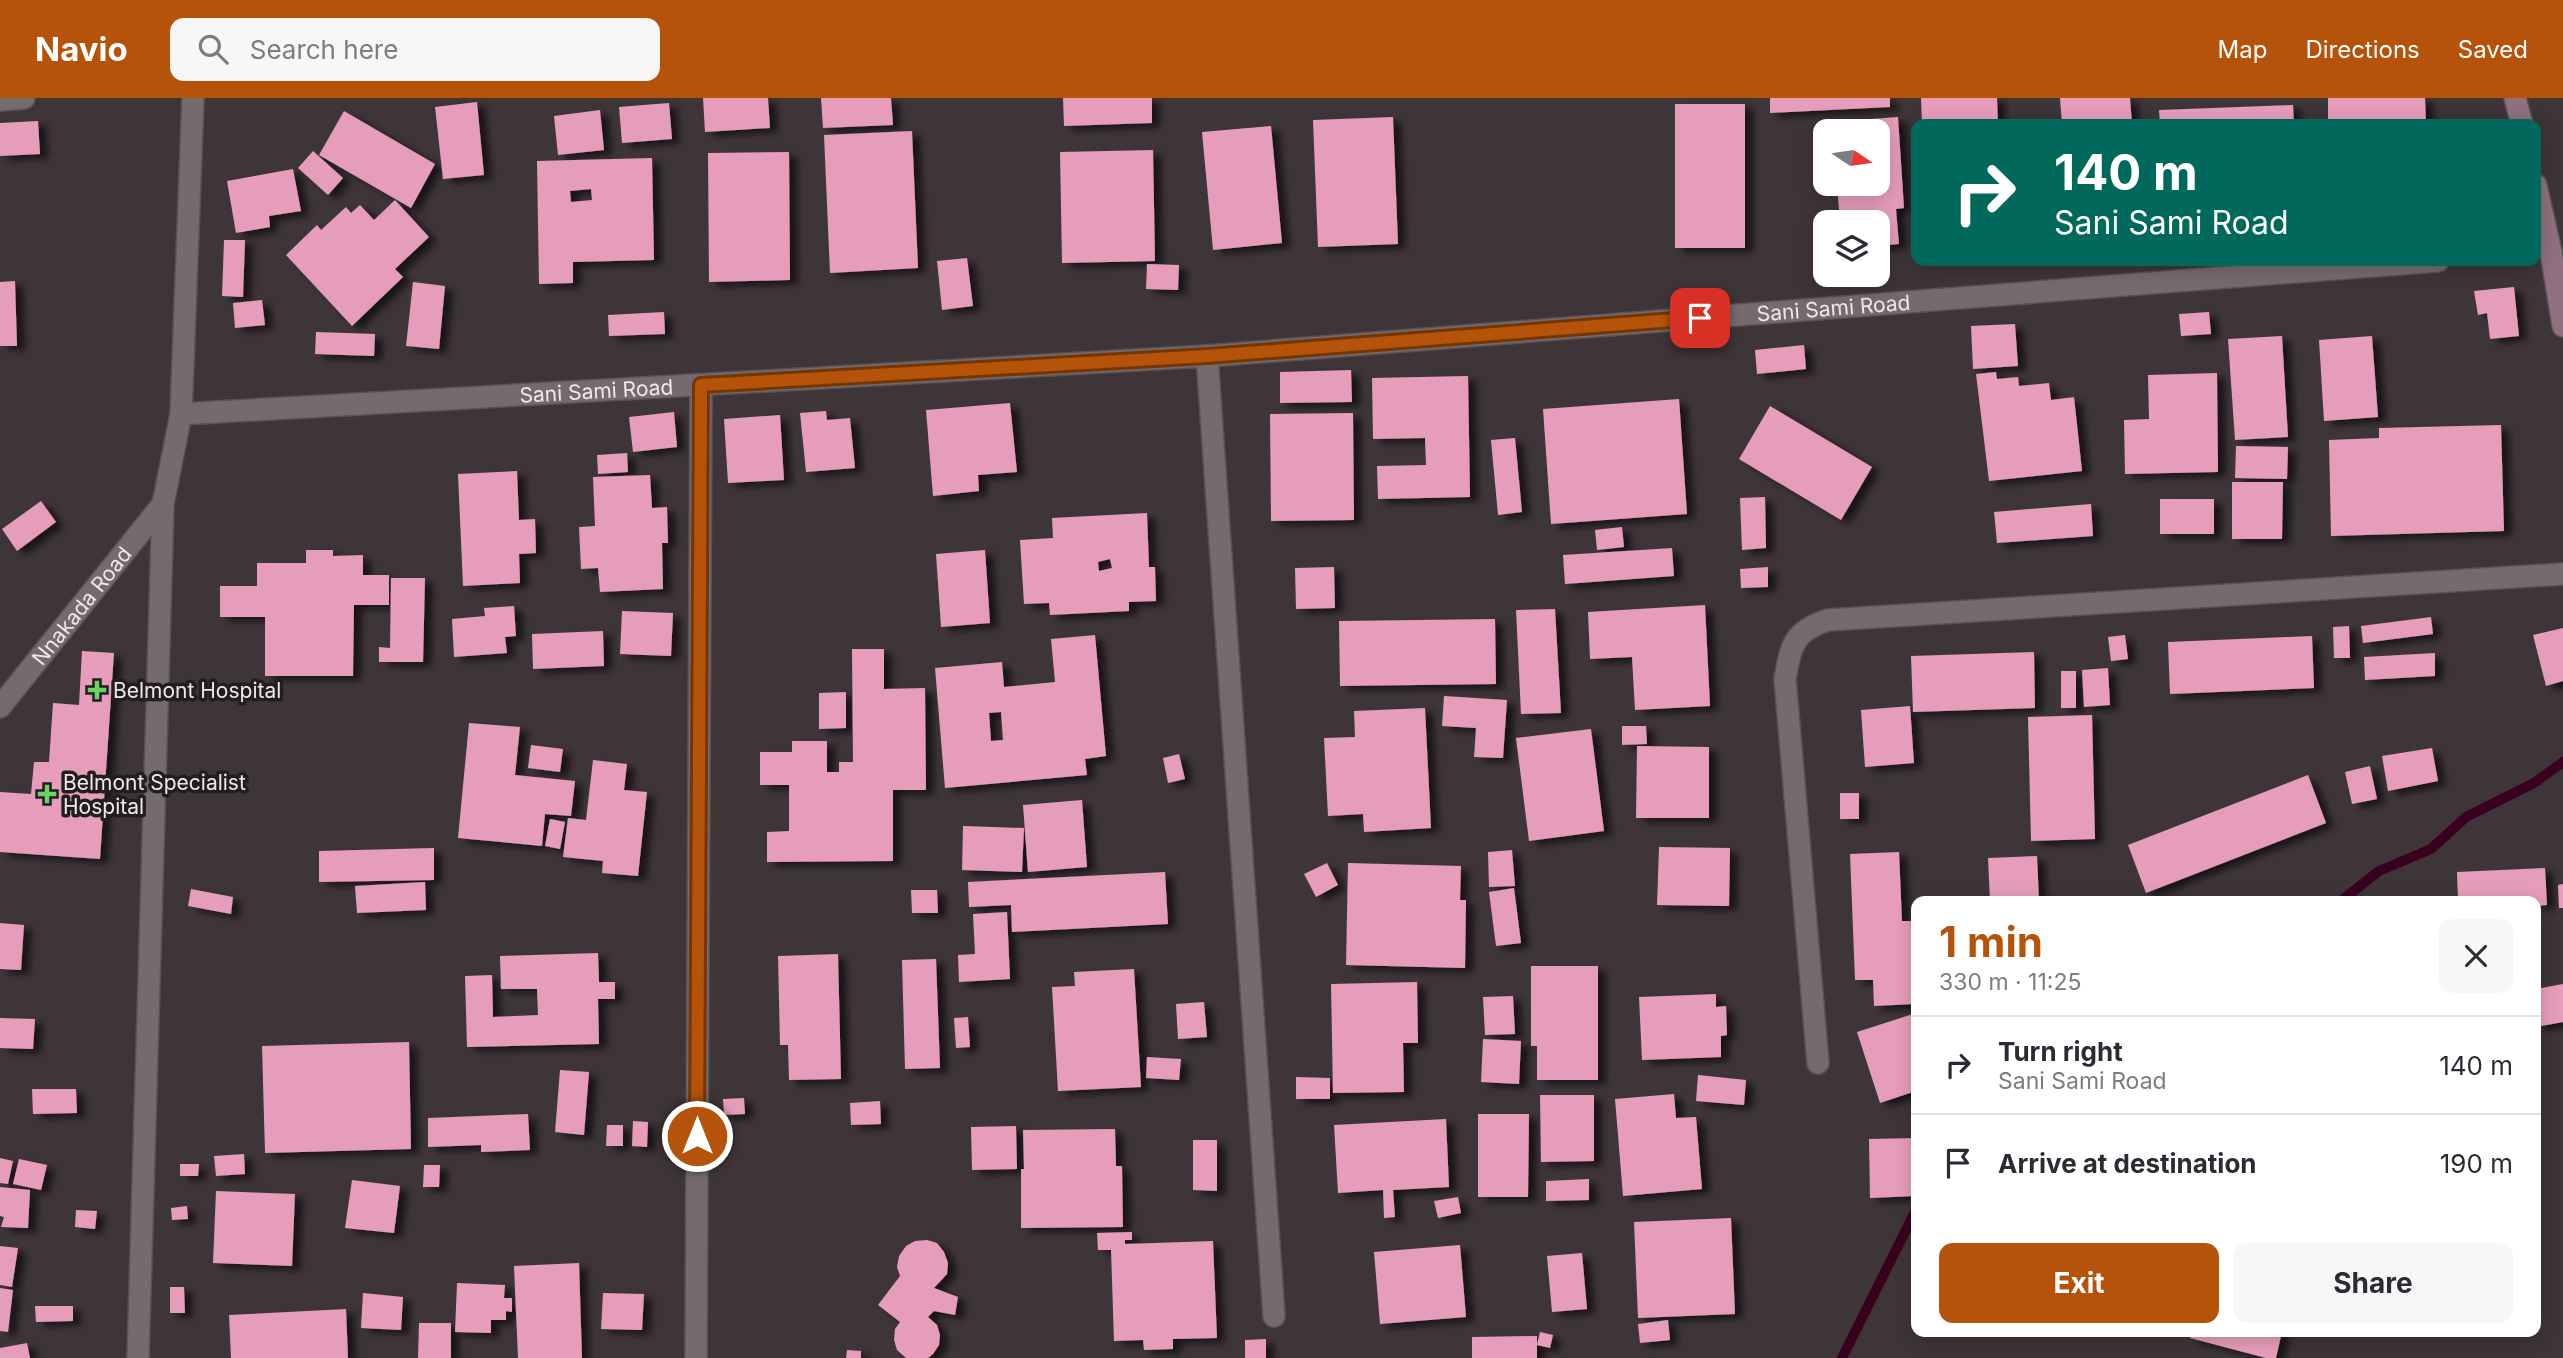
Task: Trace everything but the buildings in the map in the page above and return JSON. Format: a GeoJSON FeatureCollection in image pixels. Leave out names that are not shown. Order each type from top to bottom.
{"type":"FeatureCollection","features":[{"type":"Feature","properties":{"kind":"main road"},"geometry":{"type":"LineString","coordinates":[[2515,98],[2521,119]]}},
{"type":"Feature","properties":{"kind":"main road"},"geometry":{"type":"LineString","coordinates":[[2541,228],[2544,253],[2563,326]]}},
{"type":"Feature","properties":{"kind":"street"},"geometry":{"type":"LineString","coordinates":[[0,100],[24,98]]}},
{"type":"Feature","properties":{"kind":"street"},"geometry":{"type":"LineString","coordinates":[[138,1358],[163,504],[181,414],[193,98]]}},
{"type":"Feature","properties":{"kind":"street","name":"Sani Sami Road"},"geometry":{"type":"LineString","coordinates":[[181,414],[1207,356],[2373,266]]}},
{"type":"Feature","properties":{"kind":"street"},"geometry":{"type":"LineString","coordinates":[[1207,356],[1274,1316]]}},
{"type":"Feature","properties":{"kind":"street"},"geometry":{"type":"LineString","coordinates":[[696,1358],[701,385]]}},
{"type":"Feature","properties":{"kind":"street","name":"Nnakada Road"},"geometry":{"type":"LineString","coordinates":[[0,707],[163,504]]}},
{"type":"Feature","properties":{"kind":"street"},"geometry":{"type":"LineString","coordinates":[[1818,1063],[1785,679],[1791,648],[1804,629],[1828,620],[2563,574]]}},
{"type":"Feature","properties":{"kind":"waterway"},"geometry":{"type":"LineString","coordinates":[[2347,896],[2379,871],[2431,849],[2466,817],[2534,783],[2563,762]]}},
{"type":"Feature","properties":{"kind":"waterway"},"geometry":{"type":"LineString","coordinates":[[1842,1358],[1911,1220]]}},
{"type":"Feature","properties":{"kind":"place","name":"Belmont Hospital"},"geometry":{"type":"Point","coordinates":[97,690]}},
{"type":"Feature","properties":{"kind":"place","name":"Belmont Specialist Hospital"},"geometry":{"type":"Point","coordinates":[47,794]}},
{"type":"Feature","properties":{"kind":"route"},"geometry":{"type":"LineString","coordinates":[[697,1136],[701,385],[1207,356],[1700,318]]}}]}
